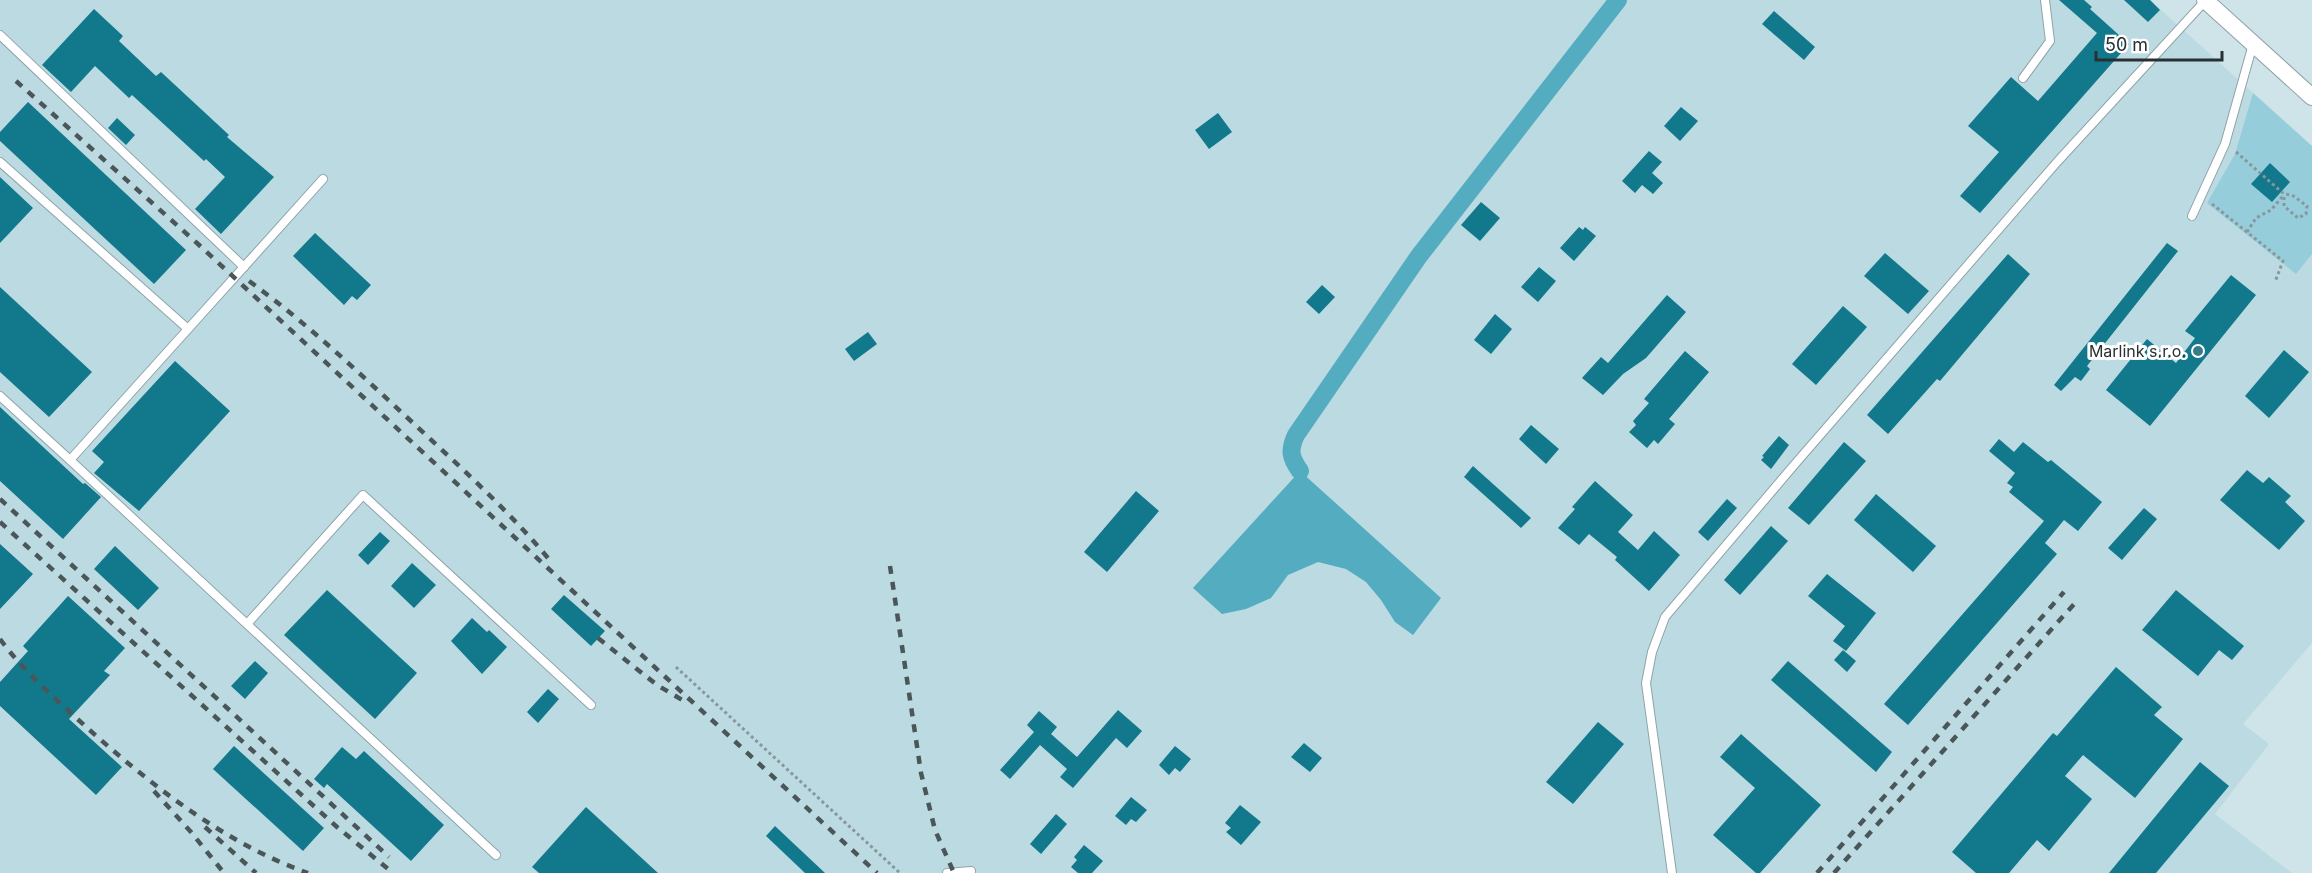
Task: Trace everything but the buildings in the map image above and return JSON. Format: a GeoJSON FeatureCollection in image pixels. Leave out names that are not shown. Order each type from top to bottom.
{"type":"FeatureCollection","features":[{"type":"Feature","properties":{"kind":"street"},"geometry":{"type":"LineString","coordinates":[[2205,0],[2312,97]]}},
{"type":"Feature","properties":{"kind":"lane"},"geometry":{"type":"LineString","coordinates":[[2023,78],[2050,41],[2045,0]]}},
{"type":"Feature","properties":{"kind":"lane"},"geometry":{"type":"LineString","coordinates":[[1672,873],[1646,683],[1652,652],[1665,617],[2042,178],[2205,0]]}},
{"type":"Feature","properties":{"kind":"lane"},"geometry":{"type":"LineString","coordinates":[[0,35],[244,267]]}},
{"type":"Feature","properties":{"kind":"lane"},"geometry":{"type":"LineString","coordinates":[[2192,216],[2225,144],[2253,44]]}},
{"type":"Feature","properties":{"kind":"lane"},"geometry":{"type":"LineString","coordinates":[[0,162],[188,329]]}},
{"type":"Feature","properties":{"kind":"lane"},"geometry":{"type":"LineString","coordinates":[[70,460],[323,179]]}},
{"type":"Feature","properties":{"kind":"lane"},"geometry":{"type":"LineString","coordinates":[[0,396],[496,855]]}},
{"type":"Feature","properties":{"kind":"lane"},"geometry":{"type":"LineString","coordinates":[[247,624],[363,495],[591,705]]}},
{"type":"Feature","properties":{"kind":"lane"},"geometry":{"type":"LineString","coordinates":[[947,873],[971,871]]}},
{"type":"Feature","properties":{"kind":"path"},"geometry":{"type":"LineString","coordinates":[[2229,160],[2234,150],[2284,194],[2292,195],[2307,206],[2306,214],[2298,218],[2284,206],[2284,194]]}},
{"type":"Feature","properties":{"kind":"path"},"geometry":{"type":"LineString","coordinates":[[2247,232],[2256,218],[2271,210],[2284,194]]}},
{"type":"Feature","properties":{"kind":"path"},"geometry":{"type":"LineString","coordinates":[[2207,200],[2283,261],[2275,282]]}},
{"type":"Feature","properties":{"kind":"path"},"geometry":{"type":"LineString","coordinates":[[676,667],[900,873]]}},
{"type":"Feature","properties":{"kind":"shaded area"},"geometry":{"type":"Polygon","coordinates":[[[0,0],[2150,0],[2312,146],[2312,643],[2243,724],[2269,744],[2215,814],[2292,873],[0,873],[0,0]]]}},
{"type":"Feature","properties":{"kind":"shaded area"},"geometry":{"type":"Polygon","coordinates":[[[2253,93],[2312,146],[2312,254],[2296,274],[2207,203],[2235,154],[2253,93]]]}},
{"type":"Feature","properties":{"kind":"shaded area"},"geometry":{"type":"Polygon","coordinates":[[[1300,471],[1441,598],[1413,635],[1395,622],[1366,582],[1346,569],[1318,562],[1288,575],[1271,598],[1246,609],[1222,614],[1193,588],[1300,471]]]}},
{"type":"Feature","properties":{"kind":"waterway"},"geometry":{"type":"LineString","coordinates":[[1300,471],[1294,462],[1292,453],[1296,435],[1419,256],[1618,0]]}},
{"type":"Feature","properties":{"kind":"railway"},"geometry":{"type":"LineString","coordinates":[[16,81],[198,244],[877,873]]}},
{"type":"Feature","properties":{"kind":"railway"},"geometry":{"type":"LineString","coordinates":[[249,281],[313,332],[372,385],[482,488],[548,558]]}},
{"type":"Feature","properties":{"kind":"railway"},"geometry":{"type":"LineString","coordinates":[[0,499],[389,857]]}},
{"type":"Feature","properties":{"kind":"railway"},"geometry":{"type":"LineString","coordinates":[[0,522],[337,827],[393,873]]}},
{"type":"Feature","properties":{"kind":"railway"},"geometry":{"type":"LineString","coordinates":[[890,566],[921,773],[935,830],[954,873]]}},
{"type":"Feature","properties":{"kind":"railway"},"geometry":{"type":"LineString","coordinates":[[1817,873],[2064,592]]}},
{"type":"Feature","properties":{"kind":"railway"},"geometry":{"type":"LineString","coordinates":[[1834,873],[2075,603]]}},
{"type":"Feature","properties":{"kind":"railway"},"geometry":{"type":"LineString","coordinates":[[598,638],[657,685],[684,701]]}},
{"type":"Feature","properties":{"kind":"railway"},"geometry":{"type":"LineString","coordinates":[[0,639],[25,669],[54,697],[154,784],[183,806],[244,844],[308,873]]}},
{"type":"Feature","properties":{"kind":"railway"},"geometry":{"type":"LineString","coordinates":[[154,791],[224,873]]}},
{"type":"Feature","properties":{"kind":"railway"},"geometry":{"type":"LineString","coordinates":[[205,827],[256,873]]}},
{"type":"Feature","properties":{"kind":"place","name":"Marlink s.r.o."},"geometry":{"type":"Point","coordinates":[2198,351]}}]}
